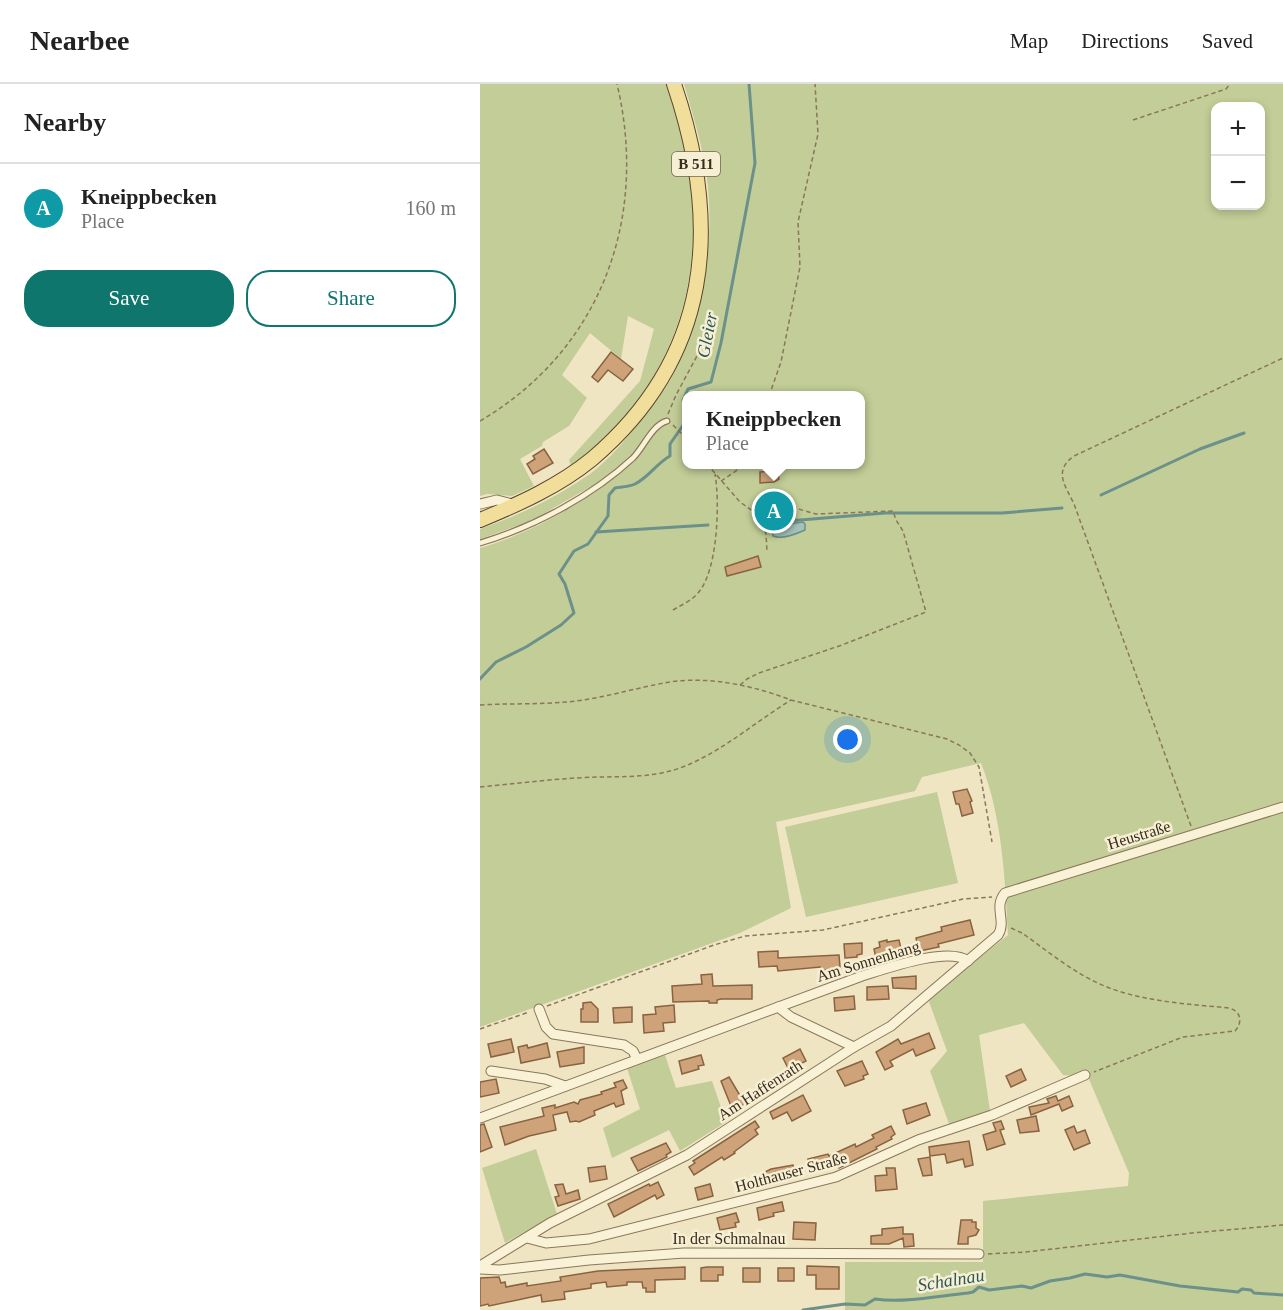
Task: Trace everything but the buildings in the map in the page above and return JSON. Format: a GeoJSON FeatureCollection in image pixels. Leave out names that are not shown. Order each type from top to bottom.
{"type":"FeatureCollection","features":[{"type":"Feature","properties":{"kind":"main road","name":"B 511"},"geometry":{"type":"LineString","coordinates":[[480,520],[551,487],[591,460],[628,424],[663,376],[685,327],[696,288],[702,216],[700,187],[692,141],[674,84]]}},
{"type":"Feature","properties":{"kind":"street"},"geometry":{"type":"LineString","coordinates":[[480,504],[497,500],[516,505]]}},
{"type":"Feature","properties":{"kind":"street","name":"Heustraße"},"geometry":{"type":"LineString","coordinates":[[1003,895],[1283,807]]}},
{"type":"Feature","properties":{"kind":"street"},"geometry":{"type":"LineString","coordinates":[[1002,924],[999,908],[1003,895]]}},
{"type":"Feature","properties":{"kind":"street","name":"Am Haffenrath"},"geometry":{"type":"LineString","coordinates":[[480,1268],[550,1223],[687,1155],[854,1047],[900,1020],[998,935],[1002,924]]}},
{"type":"Feature","properties":{"kind":"street","name":"Am Sonnenhang"},"geometry":{"type":"LineString","coordinates":[[480,1118],[862,976],[918,959],[957,956],[968,961]]}},
{"type":"Feature","properties":{"kind":"street"},"geometry":{"type":"LineString","coordinates":[[778,1007],[791,1017],[854,1047]]}},
{"type":"Feature","properties":{"kind":"street"},"geometry":{"type":"LineString","coordinates":[[538,1009],[546,1027],[553,1034],[624,1045],[631,1048],[637,1059]]}},
{"type":"Feature","properties":{"kind":"street"},"geometry":{"type":"LineString","coordinates":[[490,1071],[545,1079],[566,1086]]}},
{"type":"Feature","properties":{"kind":"street","name":"Holthauser Straße"},"geometry":{"type":"LineString","coordinates":[[527,1238],[546,1243],[589,1239],[836,1177],[924,1138],[985,1118],[1085,1075]]}},
{"type":"Feature","properties":{"kind":"street","name":"In der Schmalnau"},"geometry":{"type":"LineString","coordinates":[[480,1268],[500,1270],[684,1252],[979,1254]]}},
{"type":"Feature","properties":{"kind":"lane"},"geometry":{"type":"LineString","coordinates":[[480,543],[538,522],[575,500],[634,457],[660,424],[667,420]]}},
{"type":"Feature","properties":{"kind":"path"},"geometry":{"type":"LineString","coordinates":[[480,421],[515,398],[552,363],[591,308],[603,284],[618,240],[627,185],[627,132],[617,84]]}},
{"type":"Feature","properties":{"kind":"path"},"geometry":{"type":"LineString","coordinates":[[771,391],[783,354],[800,267],[800,213],[818,134],[815,84]]}},
{"type":"Feature","properties":{"kind":"path"},"geometry":{"type":"LineString","coordinates":[[1133,120],[1226,89],[1230,84]]}},
{"type":"Feature","properties":{"kind":"path"},"geometry":{"type":"LineString","coordinates":[[667,420],[676,394],[705,341]]}},
{"type":"Feature","properties":{"kind":"path"},"geometry":{"type":"LineString","coordinates":[[1194,834],[1074,504],[1062,478],[1062,469],[1065,462],[1074,456],[1283,358]]}},
{"type":"Feature","properties":{"kind":"path"},"geometry":{"type":"LineString","coordinates":[[678,428],[682,433]]}},
{"type":"Feature","properties":{"kind":"path"},"geometry":{"type":"LineString","coordinates":[[711,469],[740,502],[762,520],[767,551]]}},
{"type":"Feature","properties":{"kind":"path"},"geometry":{"type":"LineString","coordinates":[[720,482],[737,469]]}},
{"type":"Feature","properties":{"kind":"path"},"geometry":{"type":"LineString","coordinates":[[673,610],[696,595],[708,578],[716,527],[715,474]]}},
{"type":"Feature","properties":{"kind":"path"},"geometry":{"type":"LineString","coordinates":[[740,686],[747,679],[759,673],[842,645],[927,612],[903,531],[893,510],[816,514],[781,504],[763,505],[751,510]]}},
{"type":"Feature","properties":{"kind":"path"},"geometry":{"type":"LineString","coordinates":[[480,705],[575,702],[685,680],[709,681],[768,692],[791,700],[947,739],[970,753],[979,766],[992,842]]}},
{"type":"Feature","properties":{"kind":"path"},"geometry":{"type":"LineString","coordinates":[[480,787],[577,778],[652,776],[666,773],[689,765],[717,750],[791,700]]}},
{"type":"Feature","properties":{"kind":"path"},"geometry":{"type":"LineString","coordinates":[[480,1029],[745,936],[823,930],[963,899],[1003,895]]}},
{"type":"Feature","properties":{"kind":"path"},"geometry":{"type":"LineString","coordinates":[[1002,924],[1022,933],[1080,974],[1107,987],[1130,994],[1174,1002],[1234,1009],[1239,1014],[1240,1022],[1235,1031],[1183,1037],[1085,1075]]}},
{"type":"Feature","properties":{"kind":"path"},"geometry":{"type":"LineString","coordinates":[[979,1254],[1026,1252],[1283,1225]]}},
{"type":"Feature","properties":{"kind":"green space"},"geometry":{"type":"Polygon","coordinates":[[[480,84],[666,84],[679,127],[688,169],[693,212],[692,254],[686,296],[673,337],[654,376],[622,420],[571,466],[569,460],[640,381],[654,329],[628,316],[621,359],[590,333],[562,375],[587,398],[569,426],[520,459],[534,486],[512,496],[487,494],[480,496],[480,84]]]}},
{"type":"Feature","properties":{"kind":"green space"},"geometry":{"type":"Polygon","coordinates":[[[684,84],[1283,84],[1283,1310],[845,1310],[845,1262],[983,1262],[983,1201],[1128,1186],[1129,1173],[1088,1077],[1063,1075],[1024,1023],[979,1035],[990,1111],[949,1124],[930,1071],[947,1051],[928,999],[1008,935],[1004,869],[998,825],[981,763],[922,777],[915,791],[776,822],[791,908],[740,933],[480,1027],[480,548],[541,524],[596,491],[590,487],[531,521],[480,539],[480,529],[551,498],[590,474],[625,440],[672,377],[697,313],[706,268],[709,245],[709,200],[706,170],[684,84]]]}},
{"type":"Feature","properties":{"kind":"green space"},"geometry":{"type":"Polygon","coordinates":[[[937,792],[958,883],[806,917],[785,827],[937,792]]]}},
{"type":"Feature","properties":{"kind":"green space"},"geometry":{"type":"Polygon","coordinates":[[[665,1055],[676,1088],[712,1081],[726,1122],[680,1151],[669,1130],[612,1158],[603,1128],[640,1109],[627,1068],[665,1055]]]}},
{"type":"Feature","properties":{"kind":"green space"},"geometry":{"type":"Polygon","coordinates":[[[536,1149],[557,1214],[505,1243],[482,1168],[536,1149]]]}},
{"type":"Feature","properties":{"kind":"water"},"geometry":{"type":"Polygon","coordinates":[[[803,522],[805,530],[785,537],[773,536],[774,526],[803,522]]]}},
{"type":"Feature","properties":{"kind":"waterway","name":"Gleier"},"geometry":{"type":"LineString","coordinates":[[687,391],[711,382],[721,343],[755,163],[749,84]]}},
{"type":"Feature","properties":{"kind":"waterway","name":"Gleier"},"geometry":{"type":"LineString","coordinates":[[480,679],[496,662],[526,647],[561,625],[574,613],[565,584],[559,574],[574,551],[588,544],[608,516],[609,495],[615,488],[635,484],[645,478],[670,456],[670,444],[682,427]]}},
{"type":"Feature","properties":{"kind":"waterway"},"geometry":{"type":"LineString","coordinates":[[1101,495],[1200,449],[1244,433]]}},
{"type":"Feature","properties":{"kind":"waterway"},"geometry":{"type":"LineString","coordinates":[[776,522],[885,513],[1002,513],[1062,508]]}},
{"type":"Feature","properties":{"kind":"waterway"},"geometry":{"type":"LineString","coordinates":[[596,532],[708,525]]}},
{"type":"Feature","properties":{"kind":"waterway","name":"Schalnau"},"geometry":{"type":"LineString","coordinates":[[803,1310],[845,1304],[865,1305],[875,1299],[909,1300],[968,1293],[979,1287],[989,1290],[1022,1286],[1031,1288],[1050,1281],[1085,1274],[1107,1277],[1120,1275],[1180,1286],[1238,1292],[1242,1289],[1251,1290],[1254,1293],[1283,1295]]}},
{"type":"Feature","properties":{"kind":"place","name":"Kneippbecken"},"geometry":{"type":"Point","coordinates":[774,511]}}]}
